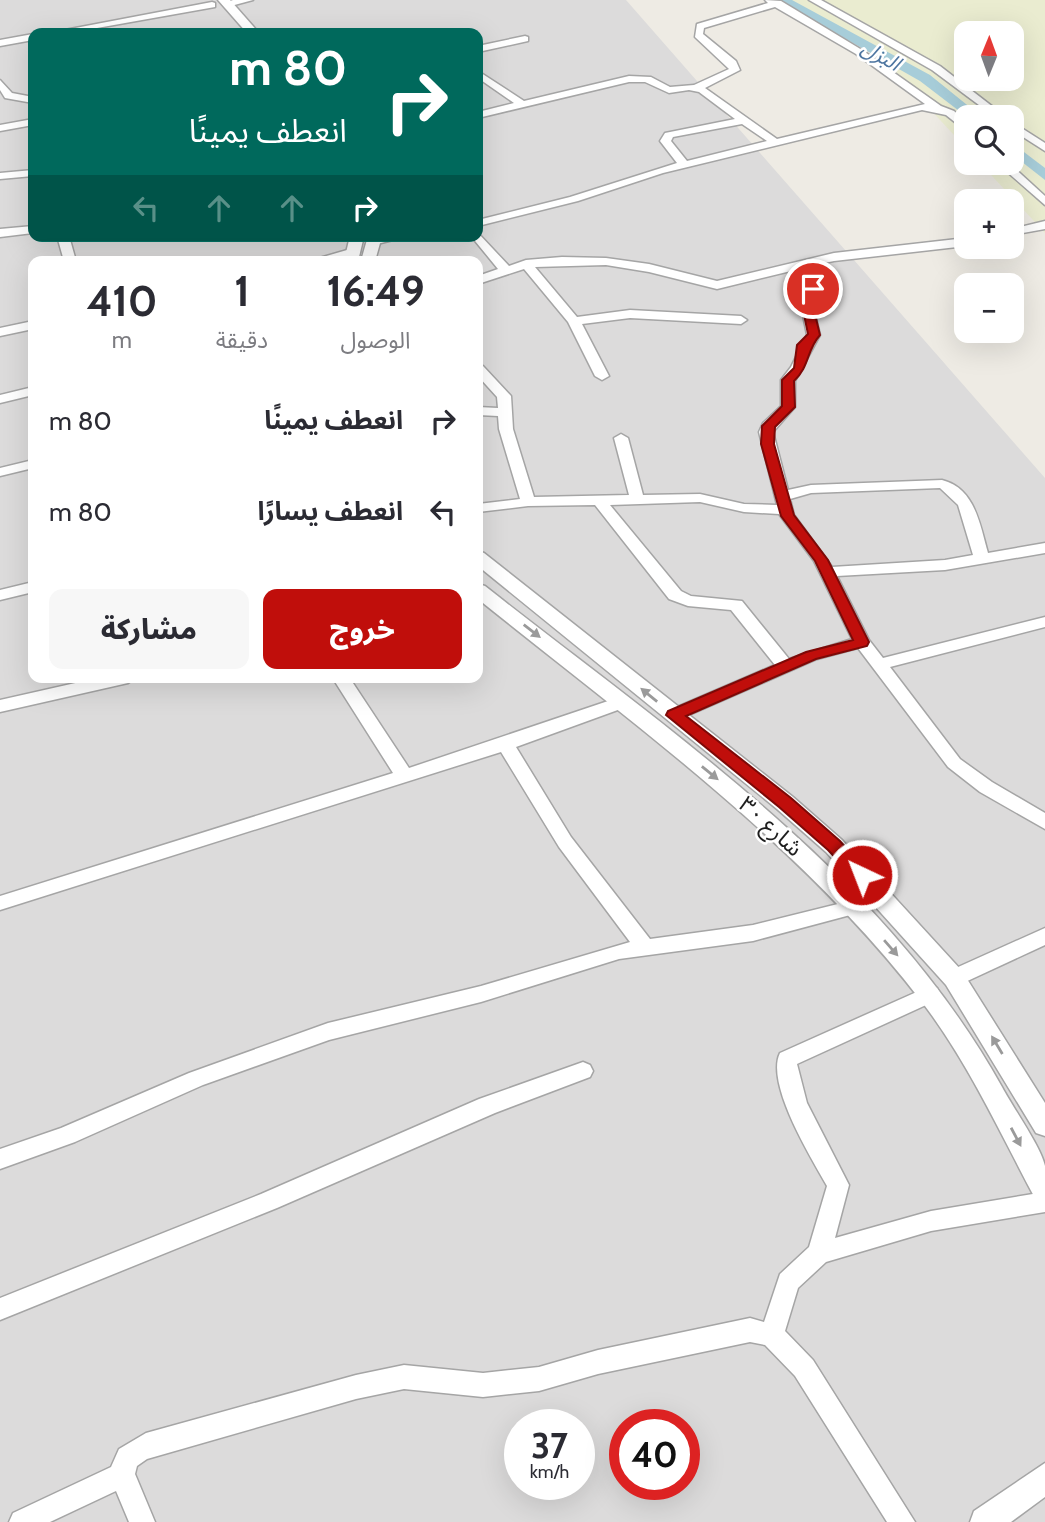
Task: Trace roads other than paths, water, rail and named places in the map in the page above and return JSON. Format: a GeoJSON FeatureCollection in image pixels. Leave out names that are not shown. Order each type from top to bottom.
{"type":"FeatureCollection","features":[{"type":"Feature","properties":{"kind":"street"},"geometry":{"type":"LineString","coordinates":[[80,28],[218,2],[248,0]]}},
{"type":"Feature","properties":{"kind":"street"},"geometry":{"type":"LineString","coordinates":[[814,0],[936,68],[985,105]]}},
{"type":"Feature","properties":{"kind":"street"},"geometry":{"type":"LineString","coordinates":[[218,2],[234,28]]}},
{"type":"Feature","properties":{"kind":"street"},"geometry":{"type":"LineString","coordinates":[[218,2],[247,28]]}},
{"type":"Feature","properties":{"kind":"street"},"geometry":{"type":"LineString","coordinates":[[483,114],[629,79],[647,79],[669,90],[696,88],[735,70],[732,62],[698,35],[700,26],[774,2],[859,52],[937,108],[954,117]]}},
{"type":"Feature","properties":{"kind":"street"},"geometry":{"type":"LineString","coordinates":[[0,43],[28,38]]}},
{"type":"Feature","properties":{"kind":"street"},"geometry":{"type":"LineString","coordinates":[[483,47],[525,39]]}},
{"type":"Feature","properties":{"kind":"street"},"geometry":{"type":"LineString","coordinates":[[483,77],[522,104]]}},
{"type":"Feature","properties":{"kind":"street"},"geometry":{"type":"LineString","coordinates":[[0,83],[9,96],[28,99]]}},
{"type":"Feature","properties":{"kind":"street"},"geometry":{"type":"LineString","coordinates":[[696,88],[776,144]]}},
{"type":"Feature","properties":{"kind":"street"},"geometry":{"type":"LineString","coordinates":[[483,222],[574,199],[685,166],[922,107],[937,108]]}},
{"type":"Feature","properties":{"kind":"street"},"geometry":{"type":"LineString","coordinates":[[685,166],[665,141],[669,135],[744,120]]}},
{"type":"Feature","properties":{"kind":"street"},"geometry":{"type":"LineString","coordinates":[[0,128],[28,123]]}},
{"type":"Feature","properties":{"kind":"street"},"geometry":{"type":"LineString","coordinates":[[1024,133],[1045,148]]}},
{"type":"Feature","properties":{"kind":"street"},"geometry":{"type":"LineString","coordinates":[[0,176],[28,173]]}},
{"type":"Feature","properties":{"kind":"street"},"geometry":{"type":"LineString","coordinates":[[1016,175],[1045,202]]}},
{"type":"Feature","properties":{"kind":"street"},"geometry":{"type":"LineString","coordinates":[[1024,229],[1045,225]]}},
{"type":"Feature","properties":{"kind":"street"},"geometry":{"type":"LineString","coordinates":[[0,233],[28,230]]}},
{"type":"Feature","properties":{"kind":"street"},"geometry":{"type":"LineString","coordinates":[[482,242],[505,269]]}},
{"type":"Feature","properties":{"kind":"street"},"geometry":{"type":"LineString","coordinates":[[483,278],[526,264],[630,265],[717,285],[802,263],[954,244]]}},
{"type":"Feature","properties":{"kind":"street"},"geometry":{"type":"LineString","coordinates":[[802,263],[813,289],[808,310],[814,335],[803,345],[800,369],[788,380],[788,407],[768,426],[766,432],[784,503],[828,572],[862,642],[954,764],[1045,822]]}},
{"type":"Feature","properties":{"kind":"street"},"geometry":{"type":"LineString","coordinates":[[526,264],[574,321],[601,376]]}},
{"type":"Feature","properties":{"kind":"street"},"geometry":{"type":"LineString","coordinates":[[574,321],[630,314],[741,320]]}},
{"type":"Feature","properties":{"kind":"street"},"geometry":{"type":"LineString","coordinates":[[0,332],[28,325]]}},
{"type":"Feature","properties":{"kind":"street"},"geometry":{"type":"LineString","coordinates":[[483,374],[504,396],[511,452],[528,502]]}},
{"type":"Feature","properties":{"kind":"street"},"geometry":{"type":"LineString","coordinates":[[0,399],[28,392]]}},
{"type":"Feature","properties":{"kind":"street"},"geometry":{"type":"LineString","coordinates":[[483,411],[505,412]]}},
{"type":"Feature","properties":{"kind":"street"},"geometry":{"type":"LineString","coordinates":[[621,438],[637,499]]}},
{"type":"Feature","properties":{"kind":"street"},"geometry":{"type":"LineString","coordinates":[[0,472],[28,465]]}},
{"type":"Feature","properties":{"kind":"street"},"geometry":{"type":"LineString","coordinates":[[483,508],[528,502],[637,499],[709,499],[744,508],[784,503],[811,489],[942,484],[954,488],[962,496],[982,560]]}},
{"type":"Feature","properties":{"kind":"street"},"geometry":{"type":"LineString","coordinates":[[599,500],[675,595],[688,601],[736,605],[787,668]]}},
{"type":"Feature","properties":{"kind":"street"},"geometry":{"type":"LineString","coordinates":[[828,572],[945,565],[1045,548]]}},
{"type":"Feature","properties":{"kind":"street","name":"شارع ٣٠"},"geometry":{"type":"LineString","coordinates":[[483,561],[785,803],[834,846],[954,978],[1045,1125]]}},
{"type":"Feature","properties":{"kind":"street"},"geometry":{"type":"LineString","coordinates":[[0,595],[28,588]]}},
{"type":"Feature","properties":{"kind":"street","name":"شارع ٣٠"},"geometry":{"type":"LineString","coordinates":[[483,594],[764,817],[854,907],[930,994],[965,1044],[1045,1191]]}},
{"type":"Feature","properties":{"kind":"street"},"geometry":{"type":"LineString","coordinates":[[878,665],[1045,622]]}},
{"type":"Feature","properties":{"kind":"street"},"geometry":{"type":"LineString","coordinates":[[674,715],[812,656],[862,642]]}},
{"type":"Feature","properties":{"kind":"street"},"geometry":{"type":"LineString","coordinates":[[0,706],[102,683]]}},
{"type":"Feature","properties":{"kind":"street"},"geometry":{"type":"LineString","coordinates":[[344,683],[404,775]]}},
{"type":"Feature","properties":{"kind":"street"},"geometry":{"type":"LineString","coordinates":[[0,903],[505,744],[620,703]]}},
{"type":"Feature","properties":{"kind":"street"},"geometry":{"type":"LineString","coordinates":[[505,744],[565,842],[644,946]]}},
{"type":"Feature","properties":{"kind":"street"},"geometry":{"type":"LineString","coordinates":[[764,817],[785,803]]}},
{"type":"Feature","properties":{"kind":"street"},"geometry":{"type":"LineString","coordinates":[[0,1159],[67,1135],[196,1079],[280,1047],[382,1017],[481,994],[593,958],[644,946],[753,933],[854,907]]}},
{"type":"Feature","properties":{"kind":"street"},"geometry":{"type":"LineString","coordinates":[[954,978],[1045,936]]}},
{"type":"Feature","properties":{"kind":"street"},"geometry":{"type":"LineString","coordinates":[[819,1253],[838,1185],[806,1125],[789,1079],[787,1059],[930,994]]}},
{"type":"Feature","properties":{"kind":"street"},"geometry":{"type":"LineString","coordinates":[[0,1309],[269,1201],[487,1106],[583,1071]]}},
{"type":"Feature","properties":{"kind":"street"},"geometry":{"type":"LineString","coordinates":[[772,1335],[788,1282],[819,1253],[931,1221],[1045,1202]]}},
{"type":"Feature","properties":{"kind":"street"},"geometry":{"type":"LineString","coordinates":[[142,1522],[122,1475],[125,1457],[155,1442],[356,1387],[404,1377],[484,1385],[539,1379],[736,1331],[772,1335],[804,1368],[829,1403],[902,1522]]}},
{"type":"Feature","properties":{"kind":"street"},"geometry":{"type":"LineString","coordinates":[[22,1522],[122,1475]]}},
{"type":"Feature","properties":{"kind":"street"},"geometry":{"type":"LineString","coordinates":[[985,1522],[1045,1478]]}},
{"type":"Feature","properties":{"kind":"waterway","name":"البزل"},"geometry":{"type":"LineString","coordinates":[[783,0],[925,78],[960,105]]}},
{"type":"Feature","properties":{"kind":"waterway","name":"البزل"},"geometry":{"type":"LineString","coordinates":[[1024,158],[1045,176]]}}]}
